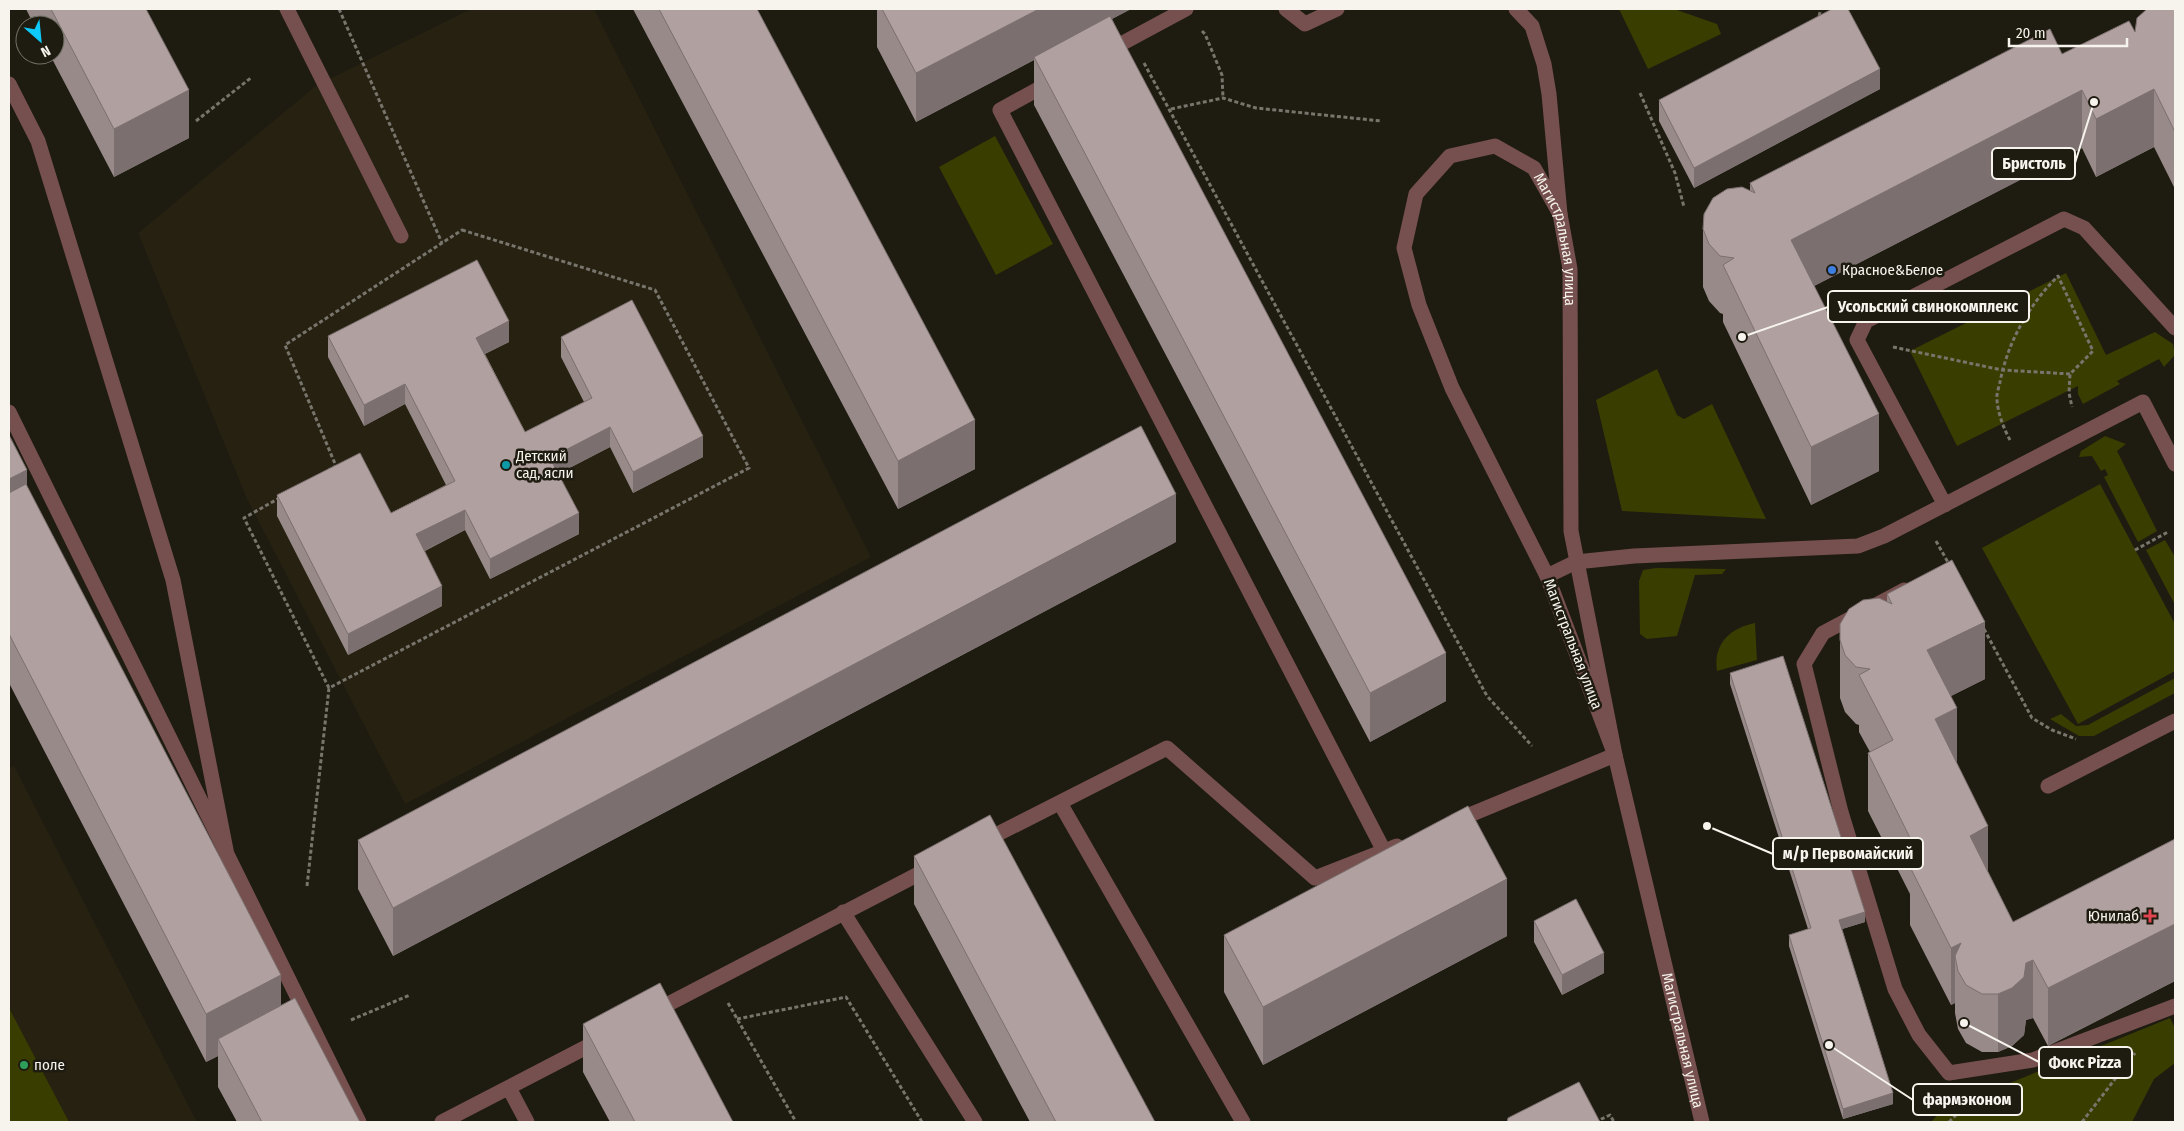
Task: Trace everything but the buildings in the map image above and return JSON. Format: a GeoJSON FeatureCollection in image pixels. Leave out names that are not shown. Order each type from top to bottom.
{"type":"FeatureCollection","features":[{"type":"Feature","properties":{"kind":"street"},"geometry":{"type":"LineString","coordinates":[[287,9],[402,236]]}},
{"type":"Feature","properties":{"kind":"street"},"geometry":{"type":"LineString","coordinates":[[1286,9],[1305,24],[1337,9]]}},
{"type":"Feature","properties":{"kind":"street"},"geometry":{"type":"LineString","coordinates":[[1516,9],[1532,26],[1544,64],[1549,94],[1560,214]]}},
{"type":"Feature","properties":{"kind":"street"},"geometry":{"type":"LineString","coordinates":[[1096,58],[1182,11]]}},
{"type":"Feature","properties":{"kind":"street"},"geometry":{"type":"LineString","coordinates":[[1061,77],[1000,110],[1384,851]]}},
{"type":"Feature","properties":{"kind":"street"},"geometry":{"type":"LineString","coordinates":[[9,84],[38,141],[173,580],[227,855]]}},
{"type":"Feature","properties":{"kind":"street","name":"Магистральная улица"},"geometry":{"type":"LineString","coordinates":[[1615,755],[1546,576],[1452,388],[1419,304],[1404,248],[1416,194],[1450,156],[1495,146],[1534,168],[1560,214],[1570,269],[1571,531],[1615,755],[1702,1122]]}},
{"type":"Feature","properties":{"kind":"street"},"geometry":{"type":"LineString","coordinates":[[1945,504],[1857,340],[1866,321],[2064,219],[2084,228],[2175,328]]}},
{"type":"Feature","properties":{"kind":"street"},"geometry":{"type":"LineString","coordinates":[[1546,576],[1576,562],[1634,556],[1858,546],[1884,536],[2143,402],[2175,464]]}},
{"type":"Feature","properties":{"kind":"street"},"geometry":{"type":"LineString","coordinates":[[9,412],[359,1122]]}},
{"type":"Feature","properties":{"kind":"street"},"geometry":{"type":"LineString","coordinates":[[1905,589],[1823,633],[1804,664],[1841,812],[1895,989],[1919,1036],[1948,1073],[2033,1060],[2175,1006]]}},
{"type":"Feature","properties":{"kind":"street"},"geometry":{"type":"LineString","coordinates":[[2048,786],[2175,721]]}},
{"type":"Feature","properties":{"kind":"street"},"geometry":{"type":"LineString","coordinates":[[973,847],[1166,748],[1314,878],[1411,840]]}},
{"type":"Feature","properties":{"kind":"street"},"geometry":{"type":"LineString","coordinates":[[1438,828],[1615,755]]}},
{"type":"Feature","properties":{"kind":"street"},"geometry":{"type":"LineString","coordinates":[[1060,803],[1243,1122]]}},
{"type":"Feature","properties":{"kind":"street"},"geometry":{"type":"LineString","coordinates":[[637,1020],[842,912],[947,860]]}},
{"type":"Feature","properties":{"kind":"street"},"geometry":{"type":"LineString","coordinates":[[842,912],[975,1122]]}},
{"type":"Feature","properties":{"kind":"street"},"geometry":{"type":"LineString","coordinates":[[442,1122],[612,1034]]}},
{"type":"Feature","properties":{"kind":"street"},"geometry":{"type":"LineString","coordinates":[[509,1088],[527,1122]]}},
{"type":"Feature","properties":{"kind":"path"},"geometry":{"type":"LineString","coordinates":[[339,9],[442,243]]}},
{"type":"Feature","properties":{"kind":"path"},"geometry":{"type":"LineString","coordinates":[[1819,16],[1821,9]]}},
{"type":"Feature","properties":{"kind":"path"},"geometry":{"type":"LineString","coordinates":[[1182,11],[1205,34],[1222,75],[1223,98]]}},
{"type":"Feature","properties":{"kind":"path"},"geometry":{"type":"LineString","coordinates":[[1130,39],[1171,109],[1487,696],[1532,746]]}},
{"type":"Feature","properties":{"kind":"path"},"geometry":{"type":"LineString","coordinates":[[196,121],[252,77]]}},
{"type":"Feature","properties":{"kind":"path"},"geometry":{"type":"LineString","coordinates":[[1640,93],[1675,174],[1684,207]]}},
{"type":"Feature","properties":{"kind":"path"},"geometry":{"type":"LineString","coordinates":[[1171,109],[1223,98],[1256,108],[1381,121]]}},
{"type":"Feature","properties":{"kind":"path"},"geometry":{"type":"LineString","coordinates":[[307,886],[328,688],[244,518],[336,466],[285,345],[462,230],[655,290],[749,468],[328,688]]}},
{"type":"Feature","properties":{"kind":"path"},"geometry":{"type":"LineString","coordinates":[[2012,444],[2004,430],[1996,399],[2002,370],[2017,329],[2048,286],[2058,276],[2093,351],[2070,374],[2069,393],[2074,415]]}},
{"type":"Feature","properties":{"kind":"path"},"geometry":{"type":"LineString","coordinates":[[1857,340],[2002,370],[2070,374]]}},
{"type":"Feature","properties":{"kind":"path"},"geometry":{"type":"LineString","coordinates":[[2135,550],[2168,532]]}},
{"type":"Feature","properties":{"kind":"path"},"geometry":{"type":"LineString","coordinates":[[1934,538],[1953,572]]}},
{"type":"Feature","properties":{"kind":"path"},"geometry":{"type":"LineString","coordinates":[[1981,624],[2032,718],[2052,730],[2082,741]]}},
{"type":"Feature","properties":{"kind":"path"},"geometry":{"type":"LineString","coordinates":[[714,979],[796,1122]]}},
{"type":"Feature","properties":{"kind":"path"},"geometry":{"type":"LineString","coordinates":[[351,1020],[410,995]]}},
{"type":"Feature","properties":{"kind":"path"},"geometry":{"type":"LineString","coordinates":[[737,1019],[846,996],[922,1122]]}},
{"type":"Feature","properties":{"kind":"path"},"geometry":{"type":"LineString","coordinates":[[2082,1122],[2137,1051]]}},
{"type":"Feature","properties":{"kind":"path"},"geometry":{"type":"LineString","coordinates":[[1596,1122],[1610,1115],[1614,1122]]}},
{"type":"Feature","properties":{"kind":"path"},"geometry":{"type":"LineString","coordinates":[[1949,1122],[1956,1115],[1956,1122]]}},
{"type":"Feature","properties":{"kind":"shaded area"},"geometry":{"type":"Polygon","coordinates":[[[471,9],[594,9],[871,557],[405,804],[247,499],[138,233],[317,85],[471,9]]]}},
{"type":"Feature","properties":{"kind":"shaded area"},"geometry":{"type":"Polygon","coordinates":[[[1619,9],[1674,9],[1717,24],[1721,34],[1648,69],[1619,9]]]}},
{"type":"Feature","properties":{"kind":"shaded area"},"geometry":{"type":"Polygon","coordinates":[[[995,136],[1053,244],[996,275],[939,167],[995,136]]]}},
{"type":"Feature","properties":{"kind":"shaded area"},"geometry":{"type":"Polygon","coordinates":[[[2066,273],[2106,355],[2155,332],[2173,344],[2175,355],[2164,367],[2159,359],[2117,381],[2120,384],[2083,404],[2078,394],[2078,386],[1957,446],[1910,351],[2066,273]]]}},
{"type":"Feature","properties":{"kind":"shaded area"},"geometry":{"type":"Polygon","coordinates":[[[1657,369],[1677,415],[1684,419],[1712,404],[1766,519],[1622,511],[1596,400],[1657,369]]]}},
{"type":"Feature","properties":{"kind":"shaded area"},"geometry":{"type":"Polygon","coordinates":[[[2105,436],[2126,444],[2117,451],[2157,531],[2138,542],[2104,477],[2108,475],[2105,469],[2101,471],[2092,456],[2079,457],[2081,451],[2105,436]]]}},
{"type":"Feature","properties":{"kind":"shaded area"},"geometry":{"type":"Polygon","coordinates":[[[2100,484],[2175,624],[2175,671],[2078,724],[1982,548],[2100,484]]]}},
{"type":"Feature","properties":{"kind":"shaded area"},"geometry":{"type":"Polygon","coordinates":[[[2165,540],[2175,557],[2175,605],[2146,550],[2165,540]]]}},
{"type":"Feature","properties":{"kind":"shaded area"},"geometry":{"type":"Polygon","coordinates":[[[1656,568],[1726,569],[1722,574],[1695,575],[1677,636],[1647,639],[1640,634],[1639,581],[1643,570],[1656,568]]]}},
{"type":"Feature","properties":{"kind":"shaded area"},"geometry":{"type":"Polygon","coordinates":[[[1755,623],[1757,660],[1717,671],[1718,653],[1725,639],[1738,629],[1755,623]]]}},
{"type":"Feature","properties":{"kind":"shaded area"},"geometry":{"type":"Polygon","coordinates":[[[2175,678],[2175,693],[2094,736],[2079,736],[2050,719],[2061,714],[2076,726],[2088,725],[2175,678]]]}},
{"type":"Feature","properties":{"kind":"shaded area"},"geometry":{"type":"Polygon","coordinates":[[[14,766],[197,1122],[9,1122],[9,768],[14,766]]]}},
{"type":"Feature","properties":{"kind":"shaded area","name":"поле"},"geometry":{"type":"Polygon","coordinates":[[[9,1008],[69,1122],[9,1122],[9,1008]]]}},
{"type":"Feature","properties":{"kind":"shaded area"},"geometry":{"type":"Polygon","coordinates":[[[2170,1018],[2175,1028],[2175,1063],[2154,1079],[2132,1122],[1931,1122],[1941,1111],[2170,1018]]]}},
{"type":"Feature","properties":{"kind":"place","name":"Бристоль"},"geometry":{"type":"Point","coordinates":[2094,102]}},
{"type":"Feature","properties":{"kind":"place","name":"Красное&Белое"},"geometry":{"type":"Point","coordinates":[1832,270]}},
{"type":"Feature","properties":{"kind":"place","name":"Усольский свинокомплекс"},"geometry":{"type":"Point","coordinates":[1742,337]}},
{"type":"Feature","properties":{"kind":"place","name":"Детский сад, ясли"},"geometry":{"type":"Point","coordinates":[506,465]}},
{"type":"Feature","properties":{"kind":"place","name":"м/р Первомайский"},"geometry":{"type":"Point","coordinates":[1707,826]}},
{"type":"Feature","properties":{"kind":"place","name":"Юнилаб"},"geometry":{"type":"Point","coordinates":[2150,916]}},
{"type":"Feature","properties":{"kind":"place","name":"Фокс Pizza"},"geometry":{"type":"Point","coordinates":[1964,1023]}},
{"type":"Feature","properties":{"kind":"place","name":"фармэконом"},"geometry":{"type":"Point","coordinates":[1829,1045]}},
{"type":"Feature","properties":{"kind":"place","name":"поле"},"geometry":{"type":"Point","coordinates":[24,1065]}}]}
